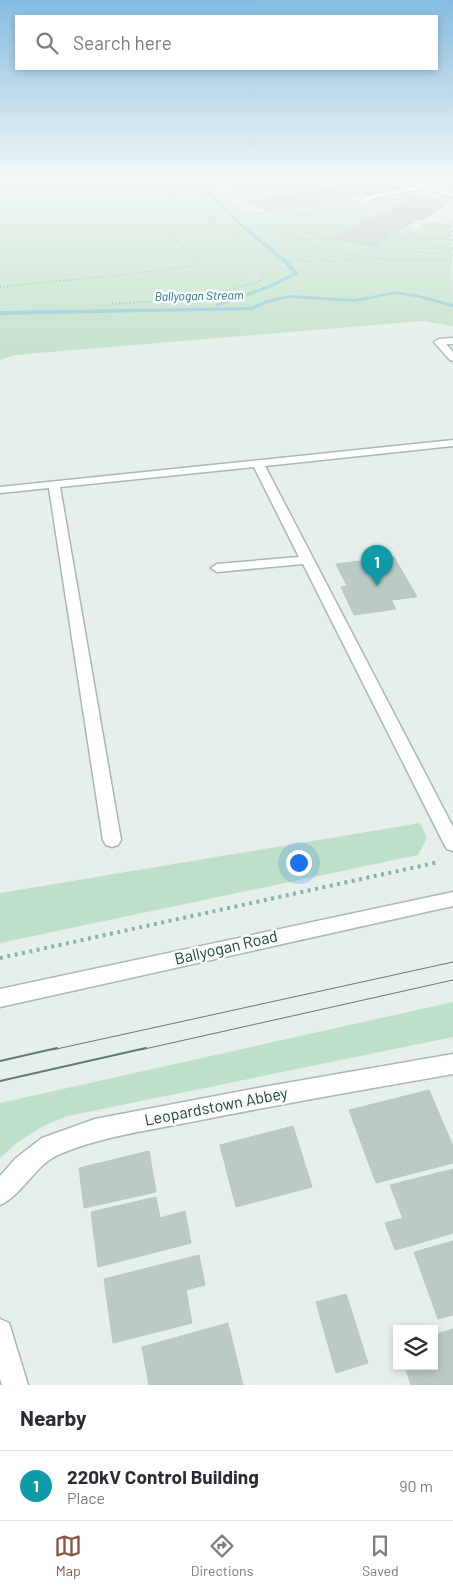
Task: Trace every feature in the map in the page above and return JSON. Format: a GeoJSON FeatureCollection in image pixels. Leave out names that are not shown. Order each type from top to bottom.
{"type":"FeatureCollection","features":[{"type":"Feature","properties":{"kind":"street"},"geometry":{"type":"LineString","coordinates":[[453,341],[439,342],[453,358]]}},
{"type":"Feature","properties":{"kind":"street"},"geometry":{"type":"LineString","coordinates":[[0,490],[453,443]]}},
{"type":"Feature","properties":{"kind":"street"},"geometry":{"type":"LineString","coordinates":[[258,464],[453,844]]}},
{"type":"Feature","properties":{"kind":"street"},"geometry":{"type":"LineString","coordinates":[[54,484],[112,840]]}},
{"type":"Feature","properties":{"kind":"street"},"geometry":{"type":"LineString","coordinates":[[217,568],[307,560]]}},
{"type":"Feature","properties":{"kind":"street","name":"Ballyogan Road"},"geometry":{"type":"LineString","coordinates":[[0,998],[453,899]]}},
{"type":"Feature","properties":{"kind":"street","name":"Leopardstown Abbey"},"geometry":{"type":"LineString","coordinates":[[0,1193],[24,1166],[50,1146],[95,1130],[272,1095],[453,1064]]}},
{"type":"Feature","properties":{"kind":"street"},"geometry":{"type":"LineString","coordinates":[[0,1332],[15,1385]]}},
{"type":"Feature","properties":{"kind":"path"},"geometry":{"type":"LineString","coordinates":[[0,287],[130,274],[199,263],[198,259],[177,242]]}},
{"type":"Feature","properties":{"kind":"path"},"geometry":{"type":"LineString","coordinates":[[112,304],[194,299],[259,282],[268,265],[244,242]]}},
{"type":"Feature","properties":{"kind":"path"},"geometry":{"type":"LineString","coordinates":[[301,242],[327,251],[362,257],[394,260],[453,260]]}},
{"type":"Feature","properties":{"kind":"path"},"geometry":{"type":"LineString","coordinates":[[345,242],[394,250],[453,255]]}},
{"type":"Feature","properties":{"kind":"path"},"geometry":{"type":"LineString","coordinates":[[406,242],[453,248]]}},
{"type":"Feature","properties":{"kind":"path"},"geometry":{"type":"LineString","coordinates":[[394,250],[401,248],[453,248]]}},
{"type":"Feature","properties":{"kind":"path"},"geometry":{"type":"LineString","coordinates":[[290,261],[305,259],[350,261],[362,257]]}},
{"type":"Feature","properties":{"kind":"path"},"geometry":{"type":"LineString","coordinates":[[0,958],[443,861]]}},
{"type":"Feature","properties":{"kind":"green space"},"geometry":{"type":"Polygon","coordinates":[[[0,242],[354,242],[376,246],[383,242],[452,242],[453,326],[422,321],[14,355],[0,360],[0,242]]]}},
{"type":"Feature","properties":{"kind":"green space"},"geometry":{"type":"Polygon","coordinates":[[[420,823],[427,838],[418,855],[0,943],[0,893],[420,823]]]}},
{"type":"Feature","properties":{"kind":"green space"},"geometry":{"type":"Polygon","coordinates":[[[453,1002],[453,1037],[68,1116],[32,1133],[0,1158],[0,1103],[453,1002]]]}},
{"type":"Feature","properties":{"kind":"building"},"geometry":{"type":"Polygon","coordinates":[[[353,242],[382,242],[375,246],[353,242]]]}},
{"type":"Feature","properties":{"kind":"building"},"geometry":{"type":"Polygon","coordinates":[[[394,557],[417,597],[391,600],[396,609],[354,615],[341,587],[347,586],[336,564],[394,557]]]}},
{"type":"Feature","properties":{"kind":"building"},"geometry":{"type":"Polygon","coordinates":[[[429,1090],[453,1146],[453,1163],[376,1183],[349,1110],[429,1090]]]}},
{"type":"Feature","properties":{"kind":"building"},"geometry":{"type":"Polygon","coordinates":[[[293,1126],[312,1187],[236,1207],[220,1145],[293,1126]]]}},
{"type":"Feature","properties":{"kind":"building"},"geometry":{"type":"Polygon","coordinates":[[[149,1151],[156,1192],[84,1208],[79,1168],[149,1151]]]}},
{"type":"Feature","properties":{"kind":"building"},"geometry":{"type":"Polygon","coordinates":[[[453,1169],[453,1233],[413,1245],[390,1185],[453,1169]]]}},
{"type":"Feature","properties":{"kind":"building"},"geometry":{"type":"Polygon","coordinates":[[[156,1197],[160,1218],[185,1211],[191,1243],[98,1267],[91,1212],[156,1197]]]}},
{"type":"Feature","properties":{"kind":"building"},"geometry":{"type":"Polygon","coordinates":[[[403,1218],[413,1245],[395,1250],[385,1223],[403,1218]]]}},
{"type":"Feature","properties":{"kind":"building"},"geometry":{"type":"Polygon","coordinates":[[[453,1241],[453,1315],[438,1319],[414,1252],[453,1241]]]}},
{"type":"Feature","properties":{"kind":"building"},"geometry":{"type":"Polygon","coordinates":[[[199,1255],[205,1285],[186,1290],[192,1323],[113,1343],[104,1279],[199,1255]]]}},
{"type":"Feature","properties":{"kind":"building"},"geometry":{"type":"Polygon","coordinates":[[[346,1294],[368,1363],[336,1373],[316,1302],[346,1294]]]}},
{"type":"Feature","properties":{"kind":"building"},"geometry":{"type":"Polygon","coordinates":[[[228,1323],[243,1385],[149,1385],[142,1347],[228,1323]]]}},
{"type":"Feature","properties":{"kind":"building"},"geometry":{"type":"Polygon","coordinates":[[[453,1329],[453,1385],[411,1385],[406,1370],[438,1370],[438,1334],[453,1329]]]}},
{"type":"Feature","properties":{"kind":"waterway"},"geometry":{"type":"LineString","coordinates":[[218,305],[268,287],[296,273],[261,242]]}},
{"type":"Feature","properties":{"kind":"waterway","name":"Ballyogan Stream"},"geometry":{"type":"LineString","coordinates":[[0,313],[252,308],[278,298],[300,297],[355,301],[394,293],[417,295],[453,306]]}},
{"type":"Feature","properties":{"kind":"tram line"},"geometry":{"type":"LineString","coordinates":[[52,1050],[453,962]]}},
{"type":"Feature","properties":{"kind":"tram line"},"geometry":{"type":"LineString","coordinates":[[140,1050],[453,980]]}},
{"type":"Feature","properties":{"kind":"tram line"},"geometry":{"type":"LineString","coordinates":[[0,1061],[57,1048]]}},
{"type":"Feature","properties":{"kind":"tram line"},"geometry":{"type":"LineString","coordinates":[[0,1081],[146,1048]]}},
{"type":"Feature","properties":{"kind":"place","name":"220kV Control Building"},"geometry":{"type":"Point","coordinates":[377,586]}}]}
